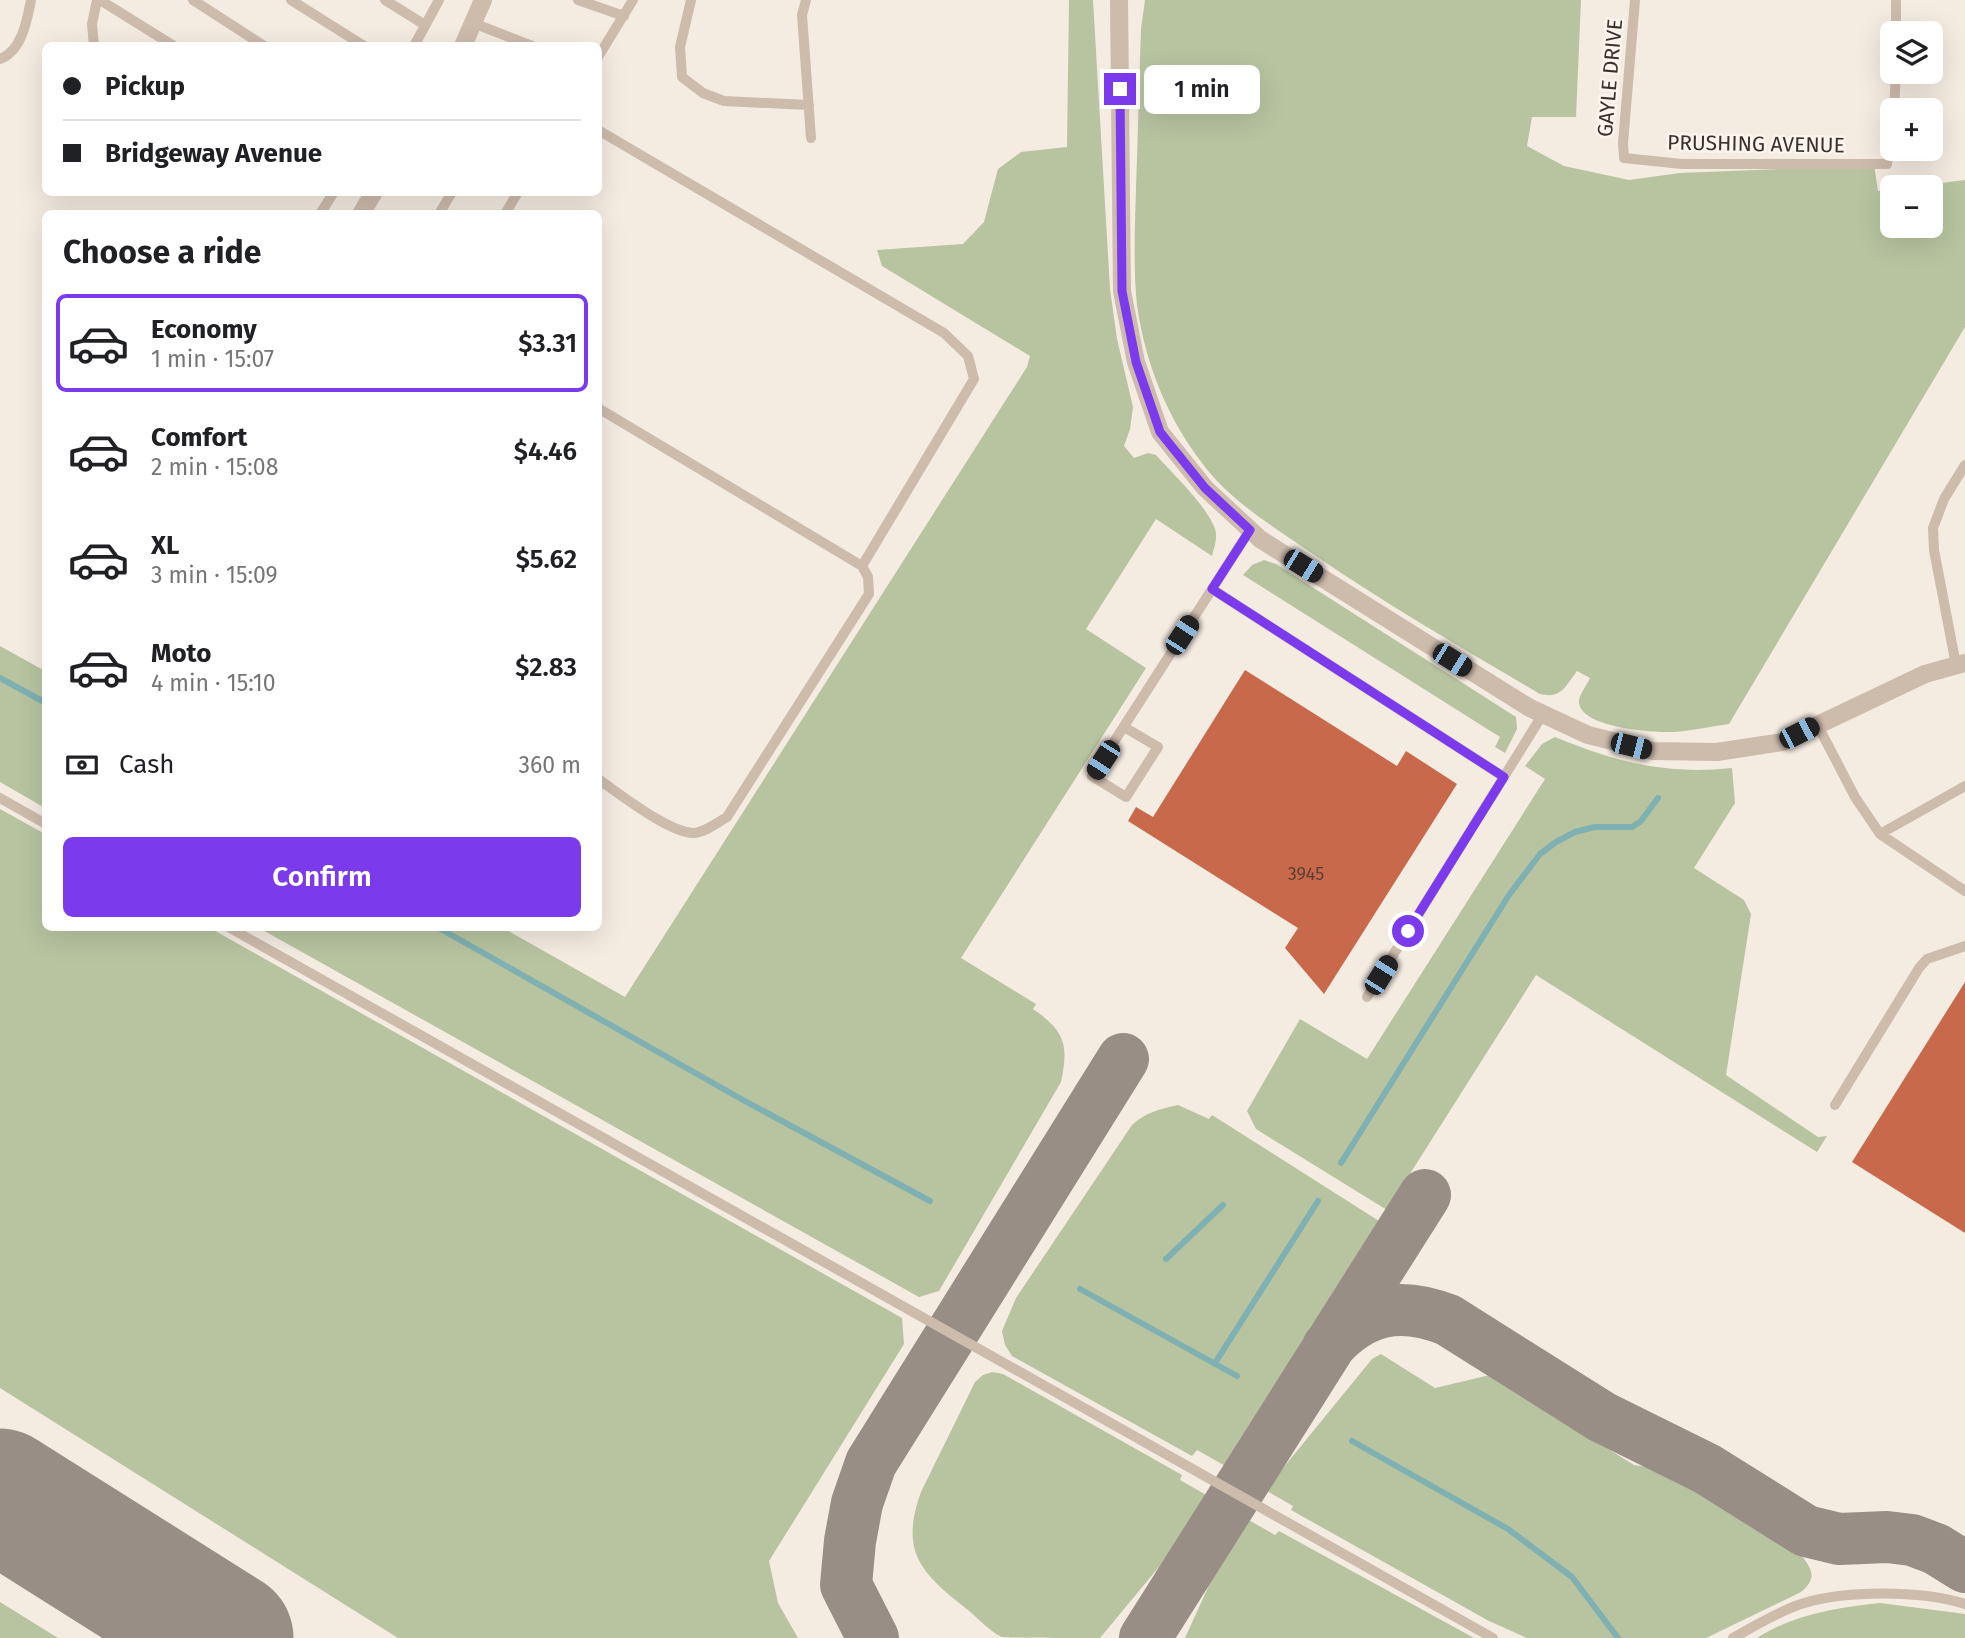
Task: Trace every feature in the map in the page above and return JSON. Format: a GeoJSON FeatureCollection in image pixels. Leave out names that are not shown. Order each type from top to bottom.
{"type":"FeatureCollection","features":[{"type":"Feature","properties":{"kind":"street"},"geometry":{"type":"LineString","coordinates":[[465,42],[483,0]]}},
{"type":"Feature","properties":{"kind":"street"},"geometry":{"type":"LineString","coordinates":[[1119,0],[1122,291],[1136,362],[1160,432],[1205,488],[1260,539],[1543,714],[1588,735],[1653,751],[1717,752],[1782,742],[1925,674],[1961,664]]}},
{"type":"Feature","properties":{"kind":"lane"},"geometry":{"type":"LineString","coordinates":[[0,59],[7,56],[16,45],[26,24],[32,0]]}},
{"type":"Feature","properties":{"kind":"lane"},"geometry":{"type":"LineString","coordinates":[[94,42],[92,24],[99,0],[167,42]]}},
{"type":"Feature","properties":{"kind":"lane"},"geometry":{"type":"LineString","coordinates":[[193,0],[258,42]]}},
{"type":"Feature","properties":{"kind":"lane"},"geometry":{"type":"LineString","coordinates":[[291,0],[358,42]]}},
{"type":"Feature","properties":{"kind":"lane"},"geometry":{"type":"LineString","coordinates":[[385,0],[425,26]]}},
{"type":"Feature","properties":{"kind":"lane"},"geometry":{"type":"LineString","coordinates":[[416,42],[439,0]]}},
{"type":"Feature","properties":{"kind":"lane"},"geometry":{"type":"LineString","coordinates":[[578,0],[624,16]]}},
{"type":"Feature","properties":{"kind":"lane"},"geometry":{"type":"LineString","coordinates":[[602,51],[633,0]]}},
{"type":"Feature","properties":{"kind":"lane"},"geometry":{"type":"LineString","coordinates":[[691,0],[680,47],[682,77],[704,93],[724,101],[809,105]]}},
{"type":"Feature","properties":{"kind":"lane"},"geometry":{"type":"LineString","coordinates":[[806,0],[802,15],[811,138]]}},
{"type":"Feature","properties":{"kind":"lane","name":"GAYLE DRIVE"},"geometry":{"type":"LineString","coordinates":[[1624,158],[1635,0]]}},
{"type":"Feature","properties":{"kind":"lane"},"geometry":{"type":"LineString","coordinates":[[1896,0],[1896,21]]}},
{"type":"Feature","properties":{"kind":"lane"},"geometry":{"type":"LineString","coordinates":[[473,23],[522,42]]}},
{"type":"Feature","properties":{"kind":"lane"},"geometry":{"type":"LineString","coordinates":[[602,132],[944,333],[968,356],[974,380],[862,566]]}},
{"type":"Feature","properties":{"kind":"lane","name":"PRUSHING AVENUE"},"geometry":{"type":"LineString","coordinates":[[1624,158],[1682,164],[1887,164],[1887,161]]}},
{"type":"Feature","properties":{"kind":"lane"},"geometry":{"type":"LineString","coordinates":[[602,410],[862,566],[868,577],[869,594],[727,817],[694,833],[672,827],[602,782]]}},
{"type":"Feature","properties":{"kind":"lane"},"geometry":{"type":"LineString","coordinates":[[1961,664],[1934,550],[1933,528],[1944,499],[1965,466]]}},
{"type":"Feature","properties":{"kind":"lane"},"geometry":{"type":"LineString","coordinates":[[1124,727],[1158,747],[1126,797],[1092,776],[1250,530]]}},
{"type":"Feature","properties":{"kind":"lane"},"geometry":{"type":"LineString","coordinates":[[1212,589],[1504,777]]}},
{"type":"Feature","properties":{"kind":"lane"},"geometry":{"type":"LineString","coordinates":[[1367,997],[1543,714]]}},
{"type":"Feature","properties":{"kind":"lane"},"geometry":{"type":"LineString","coordinates":[[1817,724],[1855,797],[1880,834],[1965,891]]}},
{"type":"Feature","properties":{"kind":"lane"},"geometry":{"type":"LineString","coordinates":[[1880,834],[1965,786]]}},
{"type":"Feature","properties":{"kind":"lane"},"geometry":{"type":"LineString","coordinates":[[0,798],[42,822]]}},
{"type":"Feature","properties":{"kind":"lane"},"geometry":{"type":"LineString","coordinates":[[235,931],[1493,1638]]}},
{"type":"Feature","properties":{"kind":"lane"},"geometry":{"type":"LineString","coordinates":[[1835,1105],[1919,968],[1927,959],[1965,946]]}},
{"type":"Feature","properties":{"kind":"lane"},"geometry":{"type":"LineString","coordinates":[[1734,1638],[1799,1605],[1834,1596],[1870,1593],[1906,1595],[1965,1604]]}},
{"type":"Feature","properties":{"kind":"green space"},"geometry":{"type":"Polygon","coordinates":[[[1069,0],[1093,0],[1110,289],[1117,339],[1133,407],[1124,446],[1134,458],[1148,453],[1156,455],[1205,510],[1215,529],[1216,539],[1212,556],[1156,519],[1086,629],[1146,668],[961,958],[1036,1004],[1033,1009],[1052,1024],[1062,1040],[1064,1058],[1061,1082],[939,1291],[919,1297],[264,931],[508,931],[625,997],[1027,367],[1030,356],[882,266],[877,250],[963,244],[984,222],[998,169],[1021,152],[1067,147],[1069,0]]]}},
{"type":"Feature","properties":{"kind":"green space"},"geometry":{"type":"Polygon","coordinates":[[[1145,0],[1581,0],[1576,117],[1532,117],[1527,146],[1564,166],[1629,180],[1680,173],[1874,165],[1880,191],[1880,238],[1943,238],[1943,183],[1965,180],[1965,327],[1729,724],[1665,732],[1636,730],[1605,723],[1583,711],[1579,700],[1590,678],[1577,671],[1566,687],[1558,693],[1540,694],[1338,571],[1262,519],[1217,481],[1187,442],[1164,399],[1141,329],[1137,305],[1135,217],[1141,29],[1145,0]]]}},
{"type":"Feature","properties":{"kind":"green space"},"geometry":{"type":"Polygon","coordinates":[[[1264,560],[1276,564],[1516,717],[1517,729],[1505,753],[1495,747],[1500,737],[1243,575],[1252,565],[1264,560]]]}},
{"type":"Feature","properties":{"kind":"green space"},"geometry":{"type":"Polygon","coordinates":[[[0,646],[42,669],[42,806],[0,782],[0,646]]]}},
{"type":"Feature","properties":{"kind":"green space"},"geometry":{"type":"Polygon","coordinates":[[[1555,737],[1620,760],[1663,768],[1732,768],[1735,803],[1694,868],[1744,900],[1751,914],[1726,1075],[1818,1137],[1827,1136],[1817,1152],[1536,975],[1387,1210],[1256,1129],[1247,1111],[1300,1019],[1367,1059],[1545,779],[1525,766],[1542,744],[1555,737]]]}},
{"type":"Feature","properties":{"kind":"green space"},"geometry":{"type":"Polygon","coordinates":[[[0,809],[42,832],[42,931],[215,931],[902,1318],[904,1344],[769,1561],[778,1603],[798,1638],[398,1638],[0,1388],[0,809]]]}},
{"type":"Feature","properties":{"kind":"green space"},"geometry":{"type":"Polygon","coordinates":[[[1178,1105],[1209,1119],[1212,1115],[1379,1221],[1227,1467],[1197,1450],[1192,1456],[1012,1356],[1005,1345],[1002,1331],[1016,1298],[1132,1125],[1148,1114],[1178,1105]]]}},
{"type":"Feature","properties":{"kind":"green space"},"geometry":{"type":"Polygon","coordinates":[[[1381,1354],[1435,1388],[1490,1375],[1634,1465],[1666,1470],[1799,1552],[1810,1568],[1810,1582],[1801,1592],[1706,1638],[1527,1638],[1489,1621],[1291,1510],[1293,1506],[1265,1490],[1372,1359],[1381,1354]]]}},
{"type":"Feature","properties":{"kind":"green space"},"geometry":{"type":"Polygon","coordinates":[[[992,1372],[1003,1374],[1182,1475],[1180,1480],[1208,1496],[1182,1539],[1100,1638],[1002,1637],[938,1585],[919,1560],[914,1547],[913,1531],[921,1492],[975,1382],[992,1372]]]}},
{"type":"Feature","properties":{"kind":"green space"},"geometry":{"type":"Polygon","coordinates":[[[1247,1519],[1275,1535],[1279,1531],[1474,1638],[1185,1638],[1215,1572],[1247,1519]]]}},
{"type":"Feature","properties":{"kind":"green space"},"geometry":{"type":"Polygon","coordinates":[[[0,1602],[58,1638],[0,1638],[0,1602]]]}},
{"type":"Feature","properties":{"kind":"green space"},"geometry":{"type":"Polygon","coordinates":[[[1880,1603],[1965,1614],[1965,1638],[1757,1638],[1801,1618],[1880,1603]]]}},
{"type":"Feature","properties":{"kind":"building"},"geometry":{"type":"Polygon","coordinates":[[[1245,670],[1397,766],[1406,751],[1457,784],[1324,994],[1285,948],[1298,928],[1128,821],[1136,807],[1153,817],[1245,670]]]}},
{"type":"Feature","properties":{"kind":"building"},"geometry":{"type":"Polygon","coordinates":[[[1965,982],[1965,1233],[1852,1162],[1965,982]]]}},
{"type":"Feature","properties":{"kind":"waterway"},"geometry":{"type":"LineString","coordinates":[[0,678],[42,701]]}},
{"type":"Feature","properties":{"kind":"waterway"},"geometry":{"type":"LineString","coordinates":[[1341,1163],[1509,895],[1540,854],[1575,832],[1595,827],[1632,827],[1641,821],[1658,798]]}},
{"type":"Feature","properties":{"kind":"waterway"},"geometry":{"type":"LineString","coordinates":[[444,931],[743,1100],[930,1201]]}},
{"type":"Feature","properties":{"kind":"waterway"},"geometry":{"type":"LineString","coordinates":[[1215,1363],[1318,1201]]}},
{"type":"Feature","properties":{"kind":"waterway"},"geometry":{"type":"LineString","coordinates":[[1166,1259],[1223,1205]]}},
{"type":"Feature","properties":{"kind":"waterway"},"geometry":{"type":"LineString","coordinates":[[1080,1289],[1237,1376]]}},
{"type":"Feature","properties":{"kind":"waterway"},"geometry":{"type":"LineString","coordinates":[[1352,1441],[1508,1529],[1572,1577],[1618,1638]]}},
{"type":"Feature","properties":{"kind":"taxiway"},"geometry":{"type":"LineString","coordinates":[[873,1638],[846,1585],[857,1503],[871,1463],[1123,1059]]}},
{"type":"Feature","properties":{"kind":"taxiway"},"geometry":{"type":"LineString","coordinates":[[1145,1638],[1425,1195]]}},
{"type":"Feature","properties":{"kind":"taxiway"},"geometry":{"type":"LineString","coordinates":[[1328,1347],[1355,1324],[1383,1312],[1414,1311],[1448,1320],[1602,1417],[1707,1469],[1806,1531],[1839,1539],[1887,1537],[1912,1540],[1936,1549],[1965,1567]]}},
{"type":"Feature","properties":{"kind":"runway"},"geometry":{"type":"LineString","coordinates":[[0,1495],[227,1638]]}},
{"type":"Feature","properties":{"kind":"route"},"geometry":{"type":"LineString","coordinates":[[1120,89],[1122,291],[1136,362],[1160,432],[1205,488],[1250,530],[1212,589],[1504,777],[1408,931]]}}]}
